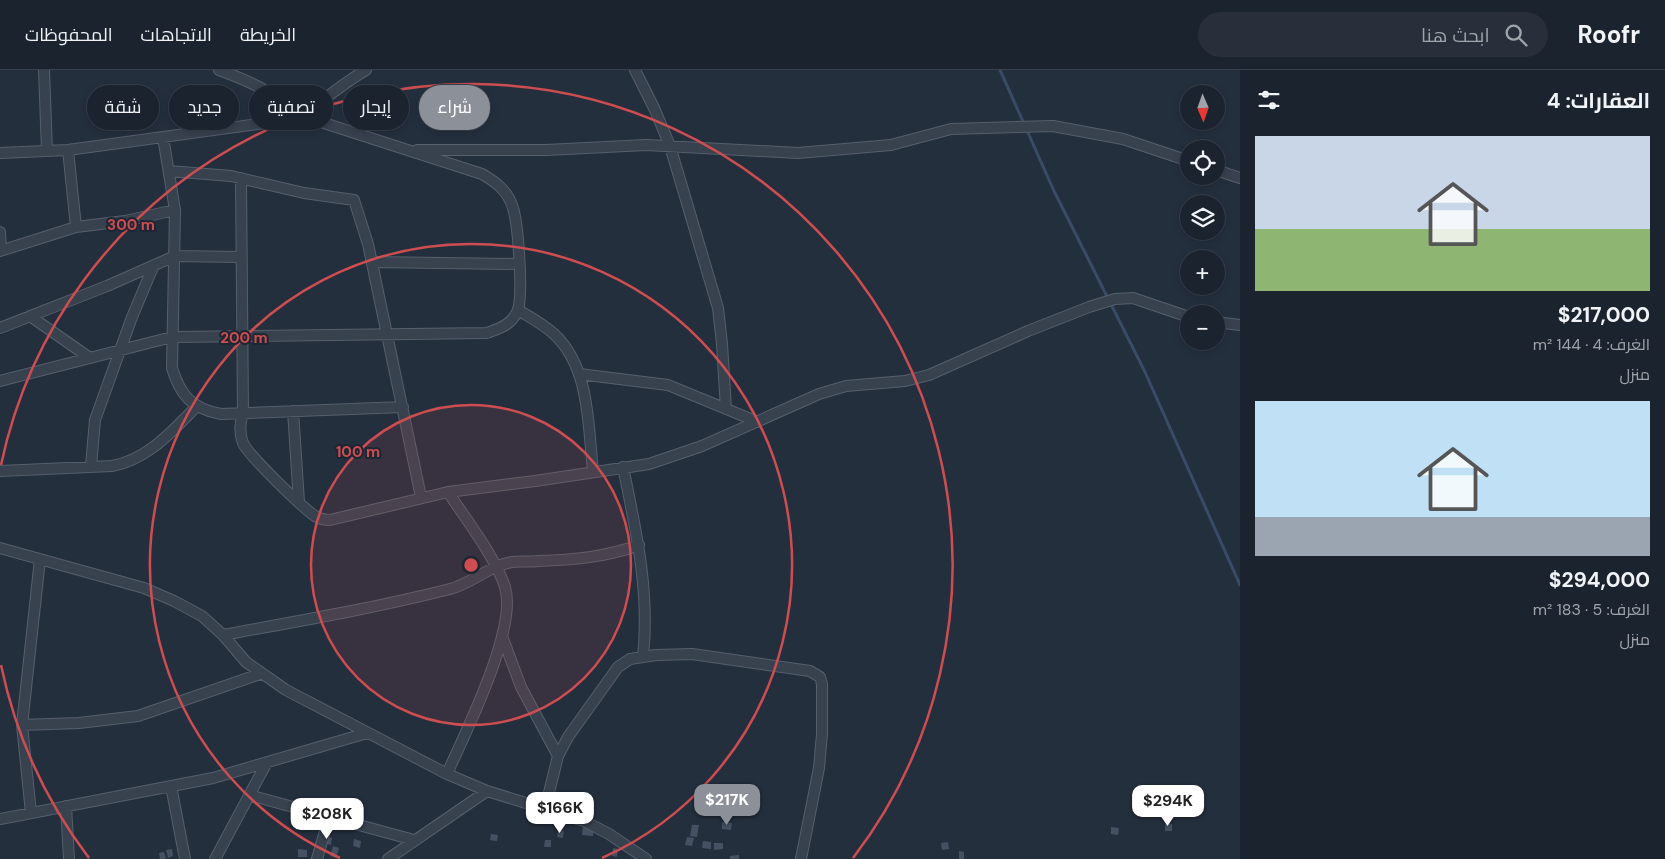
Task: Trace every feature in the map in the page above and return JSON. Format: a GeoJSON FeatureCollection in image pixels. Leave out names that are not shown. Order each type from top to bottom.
{"type":"FeatureCollection","features":[{"type":"Feature","properties":{"kind":"street"},"geometry":{"type":"LineString","coordinates":[[44,70],[48,151]]}},
{"type":"Feature","properties":{"kind":"street"},"geometry":{"type":"LineString","coordinates":[[219,70],[258,85]]}},
{"type":"Feature","properties":{"kind":"street"},"geometry":{"type":"LineString","coordinates":[[333,92],[366,70]]}},
{"type":"Feature","properties":{"kind":"street"},"geometry":{"type":"LineString","coordinates":[[635,70],[656,110],[670,146],[718,308],[726,409]]}},
{"type":"Feature","properties":{"kind":"street"},"geometry":{"type":"LineString","coordinates":[[0,153],[68,150],[249,126]]}},
{"type":"Feature","properties":{"kind":"street"},"geometry":{"type":"LineString","coordinates":[[0,380],[172,337],[487,333],[505,327],[518,310],[519,264],[513,207],[499,184],[482,174],[333,126]]}},
{"type":"Feature","properties":{"kind":"street"},"geometry":{"type":"LineString","coordinates":[[408,150],[546,150],[670,146],[798,153],[891,145],[951,129],[1053,126],[1122,139],[1180,158]]}},
{"type":"Feature","properties":{"kind":"street"},"geometry":{"type":"LineString","coordinates":[[162,137],[170,171],[175,210],[172,368],[177,386],[186,398],[210,412],[221,414],[403,407]]}},
{"type":"Feature","properties":{"kind":"street"},"geometry":{"type":"LineString","coordinates":[[68,150],[76,227]]}},
{"type":"Feature","properties":{"kind":"street"},"geometry":{"type":"LineString","coordinates":[[170,171],[215,173],[304,193],[354,200],[372,262],[421,497]]}},
{"type":"Feature","properties":{"kind":"street"},"geometry":{"type":"LineString","coordinates":[[1225,173],[1240,178]]}},
{"type":"Feature","properties":{"kind":"street"},"geometry":{"type":"LineString","coordinates":[[241,178],[243,413],[240,424],[244,446],[299,502],[322,520],[330,520],[448,492],[649,464],[694,449],[819,394],[846,386],[906,381],[929,374],[1088,307],[1115,300],[1133,298],[1180,314]]}},
{"type":"Feature","properties":{"kind":"street"},"geometry":{"type":"LineString","coordinates":[[0,232],[1,251],[76,227],[175,210]]}},
{"type":"Feature","properties":{"kind":"street"},"geometry":{"type":"LineString","coordinates":[[0,328],[153,267],[175,256],[241,257]]}},
{"type":"Feature","properties":{"kind":"street"},"geometry":{"type":"LineString","coordinates":[[372,262],[519,264]]}},
{"type":"Feature","properties":{"kind":"street"},"geometry":{"type":"LineString","coordinates":[[91,466],[95,420],[119,351],[153,267]]}},
{"type":"Feature","properties":{"kind":"street"},"geometry":{"type":"LineString","coordinates":[[518,310],[554,334],[566,347],[579,374],[590,433],[593,471]]}},
{"type":"Feature","properties":{"kind":"street"},"geometry":{"type":"LineString","coordinates":[[30,316],[90,358]]}},
{"type":"Feature","properties":{"kind":"street"},"geometry":{"type":"LineString","coordinates":[[1225,323],[1240,325]]}},
{"type":"Feature","properties":{"kind":"street"},"geometry":{"type":"LineString","coordinates":[[579,374],[668,385],[758,422]]}},
{"type":"Feature","properties":{"kind":"street"},"geometry":{"type":"LineString","coordinates":[[0,471],[112,466],[127,463],[139,458],[161,442],[198,406]]}},
{"type":"Feature","properties":{"kind":"street"},"geometry":{"type":"LineString","coordinates":[[292,411],[299,502]]}},
{"type":"Feature","properties":{"kind":"street"},"geometry":{"type":"LineString","coordinates":[[623,467],[639,545],[645,634],[642,656]]}},
{"type":"Feature","properties":{"kind":"street"},"geometry":{"type":"LineString","coordinates":[[447,774],[473,716],[502,636],[507,598],[496,566],[448,492]]}},
{"type":"Feature","properties":{"kind":"street"},"geometry":{"type":"LineString","coordinates":[[223,635],[331,615],[451,589],[471,582],[496,566],[512,562],[615,554],[639,545]]}},
{"type":"Feature","properties":{"kind":"street"},"geometry":{"type":"LineString","coordinates":[[0,548],[144,588],[174,600],[202,616],[260,674],[367,734],[447,774],[488,791],[584,821],[609,834],[646,859]]}},
{"type":"Feature","properties":{"kind":"street"},"geometry":{"type":"LineString","coordinates":[[31,813],[22,725],[40,559]]}},
{"type":"Feature","properties":{"kind":"street"},"geometry":{"type":"LineString","coordinates":[[502,636],[521,687],[558,756]]}},
{"type":"Feature","properties":{"kind":"street"},"geometry":{"type":"LineString","coordinates":[[545,809],[558,756],[597,694],[618,667],[630,659],[642,656],[692,654],[810,671],[820,677],[822,734],[819,768],[801,859]]}},
{"type":"Feature","properties":{"kind":"street"},"geometry":{"type":"LineString","coordinates":[[22,725],[138,716],[260,674]]}},
{"type":"Feature","properties":{"kind":"street"},"geometry":{"type":"LineString","coordinates":[[0,819],[171,786],[266,764],[367,734]]}},
{"type":"Feature","properties":{"kind":"street"},"geometry":{"type":"LineString","coordinates":[[215,859],[266,764]]}},
{"type":"Feature","properties":{"kind":"street"},"geometry":{"type":"LineString","coordinates":[[171,786],[185,859]]}},
{"type":"Feature","properties":{"kind":"street"},"geometry":{"type":"LineString","coordinates":[[388,859],[488,791]]}},
{"type":"Feature","properties":{"kind":"street"},"geometry":{"type":"LineString","coordinates":[[249,795],[414,840]]}},
{"type":"Feature","properties":{"kind":"street"},"geometry":{"type":"LineString","coordinates":[[66,806],[69,859]]}},
{"type":"Feature","properties":{"kind":"street"},"geometry":{"type":"LineString","coordinates":[[317,859],[330,817]]}},
{"type":"Feature","properties":{"kind":"building"},"geometry":{"type":"Polygon","coordinates":[[[722,822],[732,823],[731,830],[722,829],[722,822]]]}},
{"type":"Feature","properties":{"kind":"building"},"geometry":{"type":"Polygon","coordinates":[[[1165,824],[1172,824],[1172,831],[1165,831],[1165,824]]]}},
{"type":"Feature","properties":{"kind":"building"},"geometry":{"type":"Polygon","coordinates":[[[583,825],[594,826],[593,836],[582,835],[583,825]]]}},
{"type":"Feature","properties":{"kind":"building"},"geometry":{"type":"Polygon","coordinates":[[[692,825],[699,825],[697,837],[690,836],[692,825]]]}},
{"type":"Feature","properties":{"kind":"building"},"geometry":{"type":"Polygon","coordinates":[[[1111,827],[1119,828],[1118,835],[1111,834],[1111,827]]]}},
{"type":"Feature","properties":{"kind":"building"},"geometry":{"type":"Polygon","coordinates":[[[558,830],[564,831],[563,838],[557,837],[558,830]]]}},
{"type":"Feature","properties":{"kind":"building"},"geometry":{"type":"Polygon","coordinates":[[[491,834],[498,835],[497,841],[490,840],[491,834]]]}},
{"type":"Feature","properties":{"kind":"building"},"geometry":{"type":"Polygon","coordinates":[[[323,836],[332,838],[331,845],[322,842],[323,836]]]}},
{"type":"Feature","properties":{"kind":"building"},"geometry":{"type":"Polygon","coordinates":[[[687,837],[694,838],[692,846],[685,845],[687,837]]]}},
{"type":"Feature","properties":{"kind":"building"},"geometry":{"type":"Polygon","coordinates":[[[354,839],[361,841],[360,848],[353,846],[354,839]]]}},
{"type":"Feature","properties":{"kind":"building"},"geometry":{"type":"Polygon","coordinates":[[[545,840],[551,840],[551,847],[544,847],[545,840]]]}},
{"type":"Feature","properties":{"kind":"building"},"geometry":{"type":"Polygon","coordinates":[[[703,841],[711,842],[711,849],[702,848],[703,841]]]}},
{"type":"Feature","properties":{"kind":"building"},"geometry":{"type":"Polygon","coordinates":[[[948,842],[949,849],[942,850],[941,843],[948,842]]]}},
{"type":"Feature","properties":{"kind":"building"},"geometry":{"type":"Polygon","coordinates":[[[714,843],[723,843],[723,849],[714,850],[714,843]]]}},
{"type":"Feature","properties":{"kind":"building"},"geometry":{"type":"Polygon","coordinates":[[[333,846],[339,848],[336,858],[330,856],[333,846]]]}},
{"type":"Feature","properties":{"kind":"building"},"geometry":{"type":"Polygon","coordinates":[[[613,848],[618,849],[617,857],[612,856],[613,848]]]}},
{"type":"Feature","properties":{"kind":"building"},"geometry":{"type":"Polygon","coordinates":[[[172,849],[173,856],[168,858],[166,850],[172,849]]]}},
{"type":"Feature","properties":{"kind":"building"},"geometry":{"type":"Polygon","coordinates":[[[298,849],[307,850],[307,857],[298,857],[298,849]]]}},
{"type":"Feature","properties":{"kind":"building"},"geometry":{"type":"Polygon","coordinates":[[[959,851],[964,852],[964,859],[959,859],[959,851]]]}},
{"type":"Feature","properties":{"kind":"building"},"geometry":{"type":"Polygon","coordinates":[[[164,852],[166,859],[160,859],[159,853],[164,852]]]}},
{"type":"Feature","properties":{"kind":"building"},"geometry":{"type":"Polygon","coordinates":[[[739,855],[739,859],[730,859],[730,856],[739,855]]]}},
{"type":"Feature","properties":{"kind":"waterway"},"geometry":{"type":"LineString","coordinates":[[1000,70],[1054,191],[1145,372],[1240,585]]}}]}
